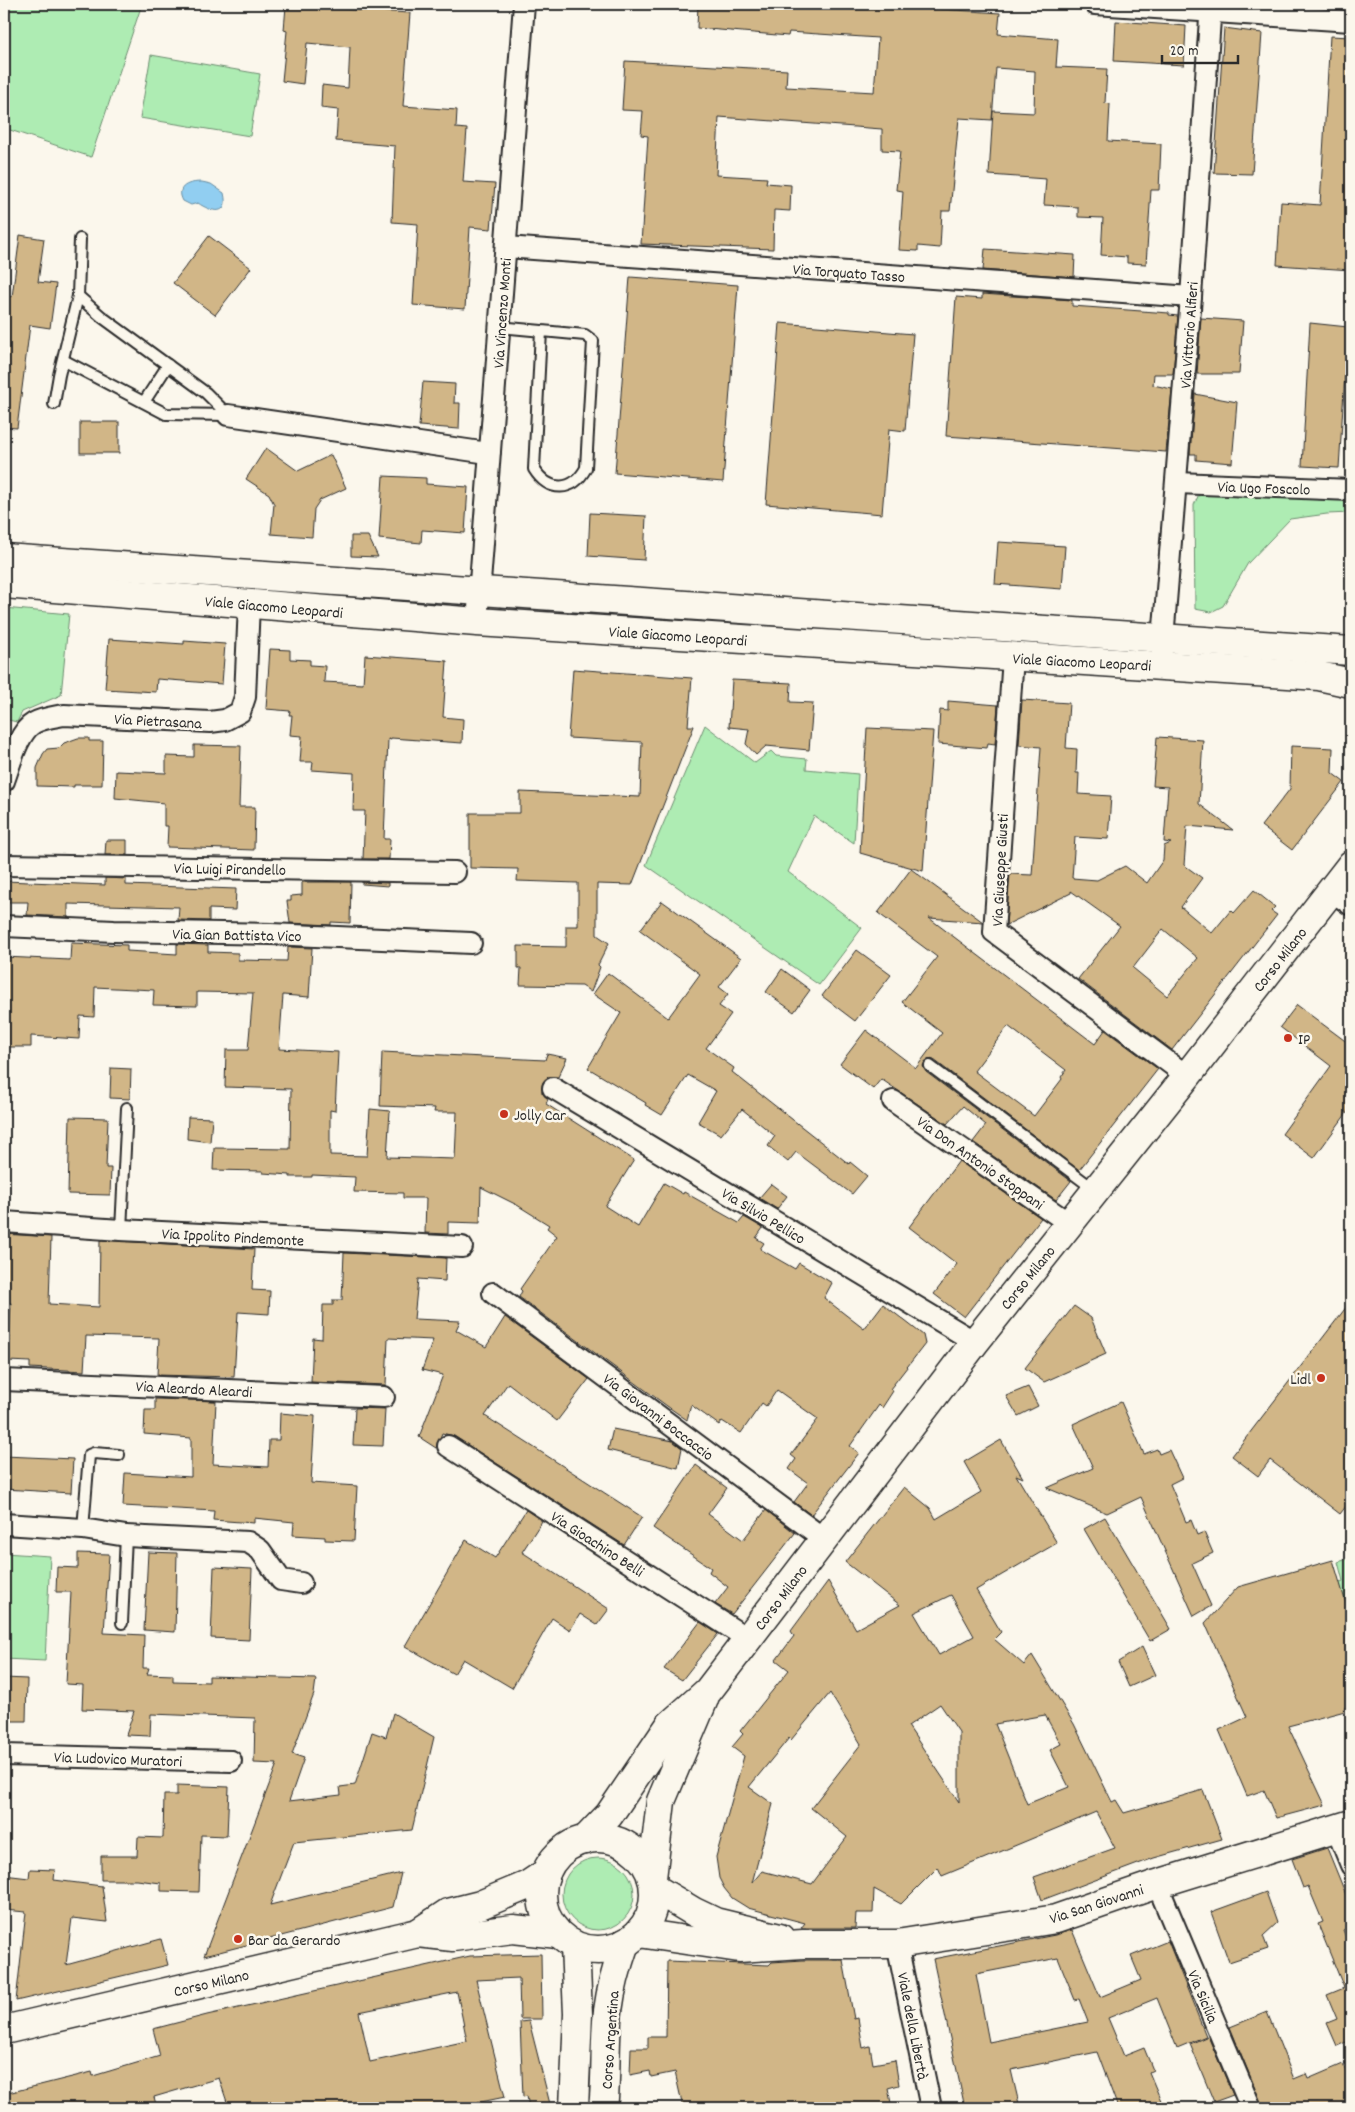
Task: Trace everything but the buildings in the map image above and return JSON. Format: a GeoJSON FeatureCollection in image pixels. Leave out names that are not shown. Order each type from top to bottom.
{"type":"FeatureCollection","features":[{"type":"Feature","properties":{"kind":"main road","name":"Viale Giacomo Leopardi"},"geometry":{"type":"LineString","coordinates":[[4,558],[1351,651]]}},
{"type":"Feature","properties":{"kind":"main road","name":"Viale Giacomo Leopardi"},"geometry":{"type":"LineString","coordinates":[[4,584],[477,622],[1319,676],[1351,683]]}},
{"type":"Feature","properties":{"kind":"main road","name":"Corso Milano"},"geometry":{"type":"LineString","coordinates":[[585,1840],[609,1815],[670,1725],[708,1691],[975,1342],[1187,1076],[1342,898],[1351,865]]}},
{"type":"Feature","properties":{"kind":"main road","name":"Corso Milano"},"geometry":{"type":"LineString","coordinates":[[653,1883],[661,1801],[708,1691]]}},
{"type":"Feature","properties":{"kind":"main road","name":"Via San Giovanni"},"geometry":{"type":"LineString","coordinates":[[632,1938],[739,1948],[803,1944],[897,1944],[1056,1919],[1157,1884],[1344,1826]]}},
{"type":"Feature","properties":{"kind":"main road","name":"Corso Argentina"},"geometry":{"type":"LineString","coordinates":[[574,2108],[578,2037],[567,1940],[551,1926],[543,1906],[542,1884],[552,1862],[561,1852],[585,1840],[599,1838],[613,1840],[637,1854],[646,1865],[653,1883],[651,1912],[632,1938],[613,1978],[608,2012],[606,2084],[603,2108]]}},
{"type":"Feature","properties":{"kind":"main road","name":"Corso Milano"},"geometry":{"type":"LineString","coordinates":[[418,1933],[448,1913],[480,1905],[528,1885],[546,1873]]}},
{"type":"Feature","properties":{"kind":"main road","name":"Via San Giovanni"},"geometry":{"type":"LineString","coordinates":[[653,1883],[694,1912],[715,1922],[803,1944]]}},
{"type":"Feature","properties":{"kind":"main road","name":"Corso Milano"},"geometry":{"type":"LineString","coordinates":[[4,2030],[418,1933],[453,1937],[513,1929],[567,1940]]}},
{"type":"Feature","properties":{"kind":"main road"},"geometry":{"type":"LineString","coordinates":[[567,1940],[600,1951],[613,1948],[632,1938]]}},
{"type":"Feature","properties":{"kind":"street","name":"Via Vincenzo Monti"},"geometry":{"type":"LineString","coordinates":[[477,622],[524,4]]}},
{"type":"Feature","properties":{"kind":"street"},"geometry":{"type":"LineString","coordinates":[[1095,4],[1211,8],[1351,21]]}},
{"type":"Feature","properties":{"kind":"street","name":"Via Vittorio Alfieri"},"geometry":{"type":"LineString","coordinates":[[1160,665],[1177,483],[1211,8]]}},
{"type":"Feature","properties":{"kind":"street","name":"Via Torquato Tasso"},"geometry":{"type":"LineString","coordinates":[[506,247],[1191,297]]}},
{"type":"Feature","properties":{"kind":"street"},"geometry":{"type":"LineString","coordinates":[[228,415],[481,452],[490,451]]}},
{"type":"Feature","properties":{"kind":"street","name":"Via Ugo Foscolo"},"geometry":{"type":"LineString","coordinates":[[1177,483],[1351,490]]}},
{"type":"Feature","properties":{"kind":"street","name":"Via Pietrasana"},"geometry":{"type":"LineString","coordinates":[[4,782],[17,745],[32,724],[45,718],[64,715],[210,722],[225,720],[240,712],[245,697],[248,604]]}},
{"type":"Feature","properties":{"kind":"street","name":"Via Giuseppe Giusti"},"geometry":{"type":"LineString","coordinates":[[1013,657],[994,932],[1187,1076]]}},
{"type":"Feature","properties":{"kind":"street","name":"Via Luigi Pirandello"},"geometry":{"type":"LineString","coordinates":[[4,864],[455,872]]}},
{"type":"Feature","properties":{"kind":"street","name":"Via Gian Battista Vico"},"geometry":{"type":"LineString","coordinates":[[4,926],[114,931],[270,934],[471,943]]}},
{"type":"Feature","properties":{"kind":"street","name":"Via Silvio Pellico"},"geometry":{"type":"LineString","coordinates":[[553,1088],[975,1342]]}},
{"type":"Feature","properties":{"kind":"street","name":"Via Don Antonio Stoppani"},"geometry":{"type":"LineString","coordinates":[[892,1101],[1070,1224]]}},
{"type":"Feature","properties":{"kind":"street","name":"Via Ippolito Pindemonte"},"geometry":{"type":"LineString","coordinates":[[4,1222],[121,1230],[462,1247]]}},
{"type":"Feature","properties":{"kind":"street","name":"Via Giovanni Boccaccio"},"geometry":{"type":"LineString","coordinates":[[493,1293],[824,1539]]}},
{"type":"Feature","properties":{"kind":"street","name":"Via Aleardo Aleardi"},"geometry":{"type":"LineString","coordinates":[[4,1380],[384,1397]]}},
{"type":"Feature","properties":{"kind":"street","name":"Via Gioachino Belli"},"geometry":{"type":"LineString","coordinates":[[448,1446],[748,1640]]}},
{"type":"Feature","properties":{"kind":"street"},"geometry":{"type":"LineString","coordinates":[[4,1524],[83,1528],[126,1536],[248,1542],[260,1550],[281,1580],[301,1582]]}},
{"type":"Feature","properties":{"kind":"street","name":"Via Ludovico Muratori"},"geometry":{"type":"LineString","coordinates":[[4,1755],[231,1761]]}},
{"type":"Feature","properties":{"kind":"street"},"geometry":{"type":"LineString","coordinates":[[1344,1826],[1351,1865]]}},
{"type":"Feature","properties":{"kind":"street","name":"Via Sicilia"},"geometry":{"type":"LineString","coordinates":[[1157,1884],[1251,2108]]}},
{"type":"Feature","properties":{"kind":"street","name":"Viale della Libertà"},"geometry":{"type":"LineString","coordinates":[[897,1944],[930,2108]]}},
{"type":"Feature","properties":{"kind":"lane"},"geometry":{"type":"LineString","coordinates":[[54,404],[78,296],[80,239]]}},
{"type":"Feature","properties":{"kind":"lane"},"geometry":{"type":"LineString","coordinates":[[78,296],[102,317],[206,393],[228,415]]}},
{"type":"Feature","properties":{"kind":"lane"},"geometry":{"type":"LineString","coordinates":[[500,327],[585,335],[592,338],[594,344],[586,468],[574,483],[565,486],[547,483],[539,477],[534,469],[541,331]]}},
{"type":"Feature","properties":{"kind":"lane"},"geometry":{"type":"LineString","coordinates":[[63,360],[166,414],[228,415]]}},
{"type":"Feature","properties":{"kind":"lane"},"geometry":{"type":"LineString","coordinates":[[144,402],[168,365]]}},
{"type":"Feature","properties":{"kind":"lane"},"geometry":{"type":"LineString","coordinates":[[930,1066],[1096,1191]]}},
{"type":"Feature","properties":{"kind":"lane"},"geometry":{"type":"LineString","coordinates":[[121,1230],[128,1108]]}},
{"type":"Feature","properties":{"kind":"lane"},"geometry":{"type":"LineString","coordinates":[[83,1528],[88,1455],[94,1453],[118,1455]]}},
{"type":"Feature","properties":{"kind":"lane"},"geometry":{"type":"LineString","coordinates":[[122,1623],[126,1536]]}},
{"type":"Feature","properties":{"kind":"green space"},"geometry":{"type":"Polygon","coordinates":[[[4,4],[142,4],[91,157],[4,128],[4,4]]]}},
{"type":"Feature","properties":{"kind":"green space"},"geometry":{"type":"Polygon","coordinates":[[[151,55],[260,74],[250,136],[140,118],[151,55]]]}},
{"type":"Feature","properties":{"kind":"green space"},"geometry":{"type":"Polygon","coordinates":[[[1200,492],[1351,497],[1351,513],[1290,519],[1248,563],[1223,606],[1211,612],[1195,609],[1194,505],[1200,492]]]}},
{"type":"Feature","properties":{"kind":"green space"},"geometry":{"type":"Polygon","coordinates":[[[4,608],[69,614],[61,695],[22,712],[17,722],[4,719],[4,608]]]}},
{"type":"Feature","properties":{"kind":"green space"},"geometry":{"type":"Polygon","coordinates":[[[705,725],[755,763],[771,751],[776,756],[807,759],[806,769],[858,774],[854,843],[814,816],[788,872],[862,928],[819,985],[646,865],[705,725]]]}},
{"type":"Feature","properties":{"kind":"green space"},"geometry":{"type":"Polygon","coordinates":[[[4,1553],[50,1556],[45,1661],[4,1659],[4,1553]]]}},
{"type":"Feature","properties":{"kind":"green space"},"geometry":{"type":"Polygon","coordinates":[[[1351,1558],[1351,1607],[1344,1609],[1337,1584],[1343,1581],[1338,1562],[1351,1558]]]}},
{"type":"Feature","properties":{"kind":"green space"},"geometry":{"type":"Polygon","coordinates":[[[598,1858],[618,1864],[628,1874],[634,1894],[628,1914],[618,1924],[598,1930],[578,1924],[568,1914],[562,1894],[568,1874],[578,1864],[598,1858]]]}},
{"type":"Feature","properties":{"kind":"water"},"geometry":{"type":"Polygon","coordinates":[[[202,182],[211,184],[224,193],[225,201],[222,209],[208,209],[198,203],[191,205],[183,201],[181,196],[182,188],[188,184],[202,182]]]}},
{"type":"Feature","properties":{"kind":"place","name":"IP"},"geometry":{"type":"Point","coordinates":[1288,1038]}},
{"type":"Feature","properties":{"kind":"place","name":"Jolly Car"},"geometry":{"type":"Point","coordinates":[504,1114]}},
{"type":"Feature","properties":{"kind":"place","name":"Lidl"},"geometry":{"type":"Point","coordinates":[1321,1378]}},
{"type":"Feature","properties":{"kind":"place","name":"Bar da Gerardo"},"geometry":{"type":"Point","coordinates":[238,1939]}}]}
